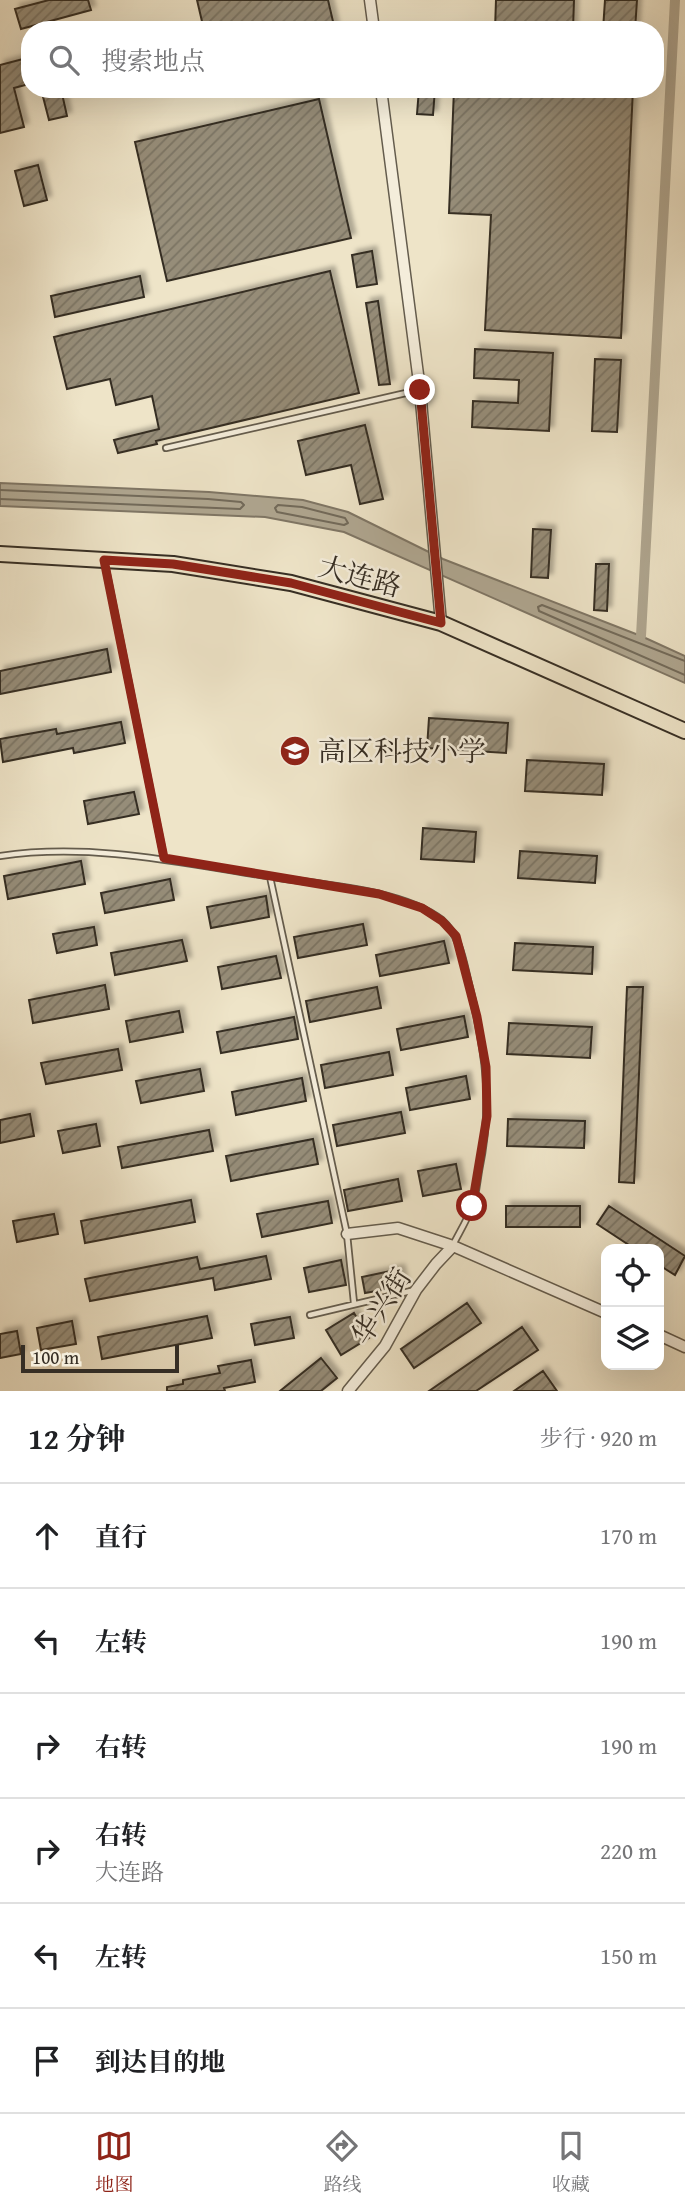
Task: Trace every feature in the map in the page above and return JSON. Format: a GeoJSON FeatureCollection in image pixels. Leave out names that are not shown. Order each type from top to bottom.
{"type":"FeatureCollection","features":[{"type":"Feature","properties":{"kind":"main road","name":"大连路"},"geometry":{"type":"LineString","coordinates":[[0,554],[173,564],[291,583],[441,623],[685,731]]}},
{"type":"Feature","properties":{"kind":"street"},"geometry":{"type":"LineString","coordinates":[[370,0],[373,21]]}},
{"type":"Feature","properties":{"kind":"street"},"geometry":{"type":"LineString","coordinates":[[382,98],[420,390],[441,623]]}},
{"type":"Feature","properties":{"kind":"street"},"geometry":{"type":"LineString","coordinates":[[347,1234],[398,1228],[453,1246],[601,1311]]}},
{"type":"Feature","properties":{"kind":"street","name":"华兴街"},"geometry":{"type":"LineString","coordinates":[[348,1391],[385,1346],[416,1290],[453,1246]]}},
{"type":"Feature","properties":{"kind":"street"},"geometry":{"type":"LineString","coordinates":[[664,1337],[685,1347]]}},
{"type":"Feature","properties":{"kind":"lane"},"geometry":{"type":"LineString","coordinates":[[166,448],[420,390]]}},
{"type":"Feature","properties":{"kind":"lane"},"geometry":{"type":"LineString","coordinates":[[104,560],[164,858]]}},
{"type":"Feature","properties":{"kind":"lane"},"geometry":{"type":"LineString","coordinates":[[0,856],[27,852],[84,852],[164,858],[379,894],[422,908],[442,921],[456,936],[486,1067],[487,1116],[472,1206],[453,1246]]}},
{"type":"Feature","properties":{"kind":"lane"},"geometry":{"type":"LineString","coordinates":[[271,877],[347,1234],[354,1303]]}},
{"type":"Feature","properties":{"kind":"lane"},"geometry":{"type":"LineString","coordinates":[[310,1315],[416,1290]]}},
{"type":"Feature","properties":{"kind":"water"},"geometry":{"type":"Polygon","coordinates":[[[0,483],[209,492],[303,500],[348,512],[443,559],[641,636],[685,656],[685,683],[344,532],[265,517],[0,506],[0,483]]]}},
{"type":"Feature","properties":{"kind":"building"},"geometry":{"type":"Polygon","coordinates":[[[49,0],[88,0],[91,10],[50,21],[21,21],[21,29],[15,9],[49,0]]]}},
{"type":"Feature","properties":{"kind":"building"},"geometry":{"type":"Polygon","coordinates":[[[197,0],[328,0],[333,21],[202,21],[197,0]]]}},
{"type":"Feature","properties":{"kind":"building"},"geometry":{"type":"Polygon","coordinates":[[[496,0],[574,0],[573,21],[495,21],[496,0]]]}},
{"type":"Feature","properties":{"kind":"building"},"geometry":{"type":"Polygon","coordinates":[[[605,0],[637,0],[636,21],[604,21],[605,0]]]}},
{"type":"Feature","properties":{"kind":"building"},"geometry":{"type":"Polygon","coordinates":[[[21,60],[21,86],[14,88],[24,127],[0,133],[0,65],[21,60]]]}},
{"type":"Feature","properties":{"kind":"building"},"geometry":{"type":"Polygon","coordinates":[[[43,98],[63,98],[67,116],[49,120],[43,98]]]}},
{"type":"Feature","properties":{"kind":"building"},"geometry":{"type":"Polygon","coordinates":[[[418,98],[434,98],[433,115],[417,114],[418,98]]]}},
{"type":"Feature","properties":{"kind":"building"},"geometry":{"type":"Polygon","coordinates":[[[454,98],[633,98],[621,338],[485,330],[491,215],[449,213],[454,98]]]}},
{"type":"Feature","properties":{"kind":"building"},"geometry":{"type":"Polygon","coordinates":[[[319,99],[351,238],[167,281],[135,142],[319,99]]]}},
{"type":"Feature","properties":{"kind":"building"},"geometry":{"type":"Polygon","coordinates":[[[38,165],[47,200],[24,206],[15,171],[38,165]]]}},
{"type":"Feature","properties":{"kind":"building"},"geometry":{"type":"Polygon","coordinates":[[[372,251],[377,284],[357,287],[352,255],[372,251]]]}},
{"type":"Feature","properties":{"kind":"building"},"geometry":{"type":"Polygon","coordinates":[[[330,271],[359,393],[156,441],[157,444],[118,453],[114,440],[159,429],[152,396],[116,405],[110,379],[67,389],[54,337],[330,271]]]}},
{"type":"Feature","properties":{"kind":"building"},"geometry":{"type":"Polygon","coordinates":[[[140,276],[144,297],[55,317],[51,296],[140,276]]]}},
{"type":"Feature","properties":{"kind":"building"},"geometry":{"type":"Polygon","coordinates":[[[378,301],[390,384],[379,385],[366,303],[378,301]]]}},
{"type":"Feature","properties":{"kind":"building"},"geometry":{"type":"Polygon","coordinates":[[[475,349],[553,353],[549,431],[472,427],[473,401],[518,403],[519,380],[474,378],[475,349]]]}},
{"type":"Feature","properties":{"kind":"building"},"geometry":{"type":"Polygon","coordinates":[[[595,359],[621,360],[617,432],[592,431],[595,359]]]}},
{"type":"Feature","properties":{"kind":"building"},"geometry":{"type":"Polygon","coordinates":[[[365,425],[383,499],[360,504],[351,465],[306,475],[298,441],[365,425]]]}},
{"type":"Feature","properties":{"kind":"building"},"geometry":{"type":"Polygon","coordinates":[[[533,529],[551,530],[548,578],[531,577],[533,529]]]}},
{"type":"Feature","properties":{"kind":"building"},"geometry":{"type":"Polygon","coordinates":[[[596,564],[609,564],[607,611],[594,610],[596,564]]]}},
{"type":"Feature","properties":{"kind":"building"},"geometry":{"type":"Polygon","coordinates":[[[107,649],[111,672],[0,694],[0,671],[107,649]]]}},
{"type":"Feature","properties":{"kind":"building"},"geometry":{"type":"Polygon","coordinates":[[[429,718],[508,723],[506,753],[427,748],[429,718]]]}},
{"type":"Feature","properties":{"kind":"building"},"geometry":{"type":"Polygon","coordinates":[[[121,722],[125,743],[74,753],[73,748],[3,762],[0,739],[56,729],[57,734],[121,722]]]}},
{"type":"Feature","properties":{"kind":"building"},"geometry":{"type":"Polygon","coordinates":[[[527,760],[604,764],[602,795],[525,791],[527,760]]]}},
{"type":"Feature","properties":{"kind":"building"},"geometry":{"type":"Polygon","coordinates":[[[134,792],[139,814],[88,824],[84,801],[134,792]]]}},
{"type":"Feature","properties":{"kind":"building"},"geometry":{"type":"Polygon","coordinates":[[[423,828],[476,832],[474,862],[421,859],[423,828]]]}},
{"type":"Feature","properties":{"kind":"building"},"geometry":{"type":"Polygon","coordinates":[[[520,851],[597,856],[595,883],[518,878],[520,851]]]}},
{"type":"Feature","properties":{"kind":"building"},"geometry":{"type":"Polygon","coordinates":[[[81,861],[85,884],[8,899],[4,876],[81,861]]]}},
{"type":"Feature","properties":{"kind":"building"},"geometry":{"type":"Polygon","coordinates":[[[170,879],[174,900],[105,913],[101,893],[170,879]]]}},
{"type":"Feature","properties":{"kind":"building"},"geometry":{"type":"Polygon","coordinates":[[[266,896],[269,917],[211,928],[207,907],[266,896]]]}},
{"type":"Feature","properties":{"kind":"building"},"geometry":{"type":"Polygon","coordinates":[[[363,924],[367,945],[298,958],[294,937],[363,924]]]}},
{"type":"Feature","properties":{"kind":"building"},"geometry":{"type":"Polygon","coordinates":[[[94,927],[97,945],[57,953],[53,934],[94,927]]]}},
{"type":"Feature","properties":{"kind":"building"},"geometry":{"type":"Polygon","coordinates":[[[182,940],[187,961],[115,975],[111,953],[182,940]]]}},
{"type":"Feature","properties":{"kind":"building"},"geometry":{"type":"Polygon","coordinates":[[[444,941],[449,963],[380,976],[376,955],[444,941]]]}},
{"type":"Feature","properties":{"kind":"building"},"geometry":{"type":"Polygon","coordinates":[[[515,943],[593,947],[592,974],[513,970],[515,943]]]}},
{"type":"Feature","properties":{"kind":"building"},"geometry":{"type":"Polygon","coordinates":[[[276,956],[281,978],[222,989],[218,967],[276,956]]]}},
{"type":"Feature","properties":{"kind":"building"},"geometry":{"type":"Polygon","coordinates":[[[105,985],[109,1009],[33,1023],[29,1000],[105,985]]]}},
{"type":"Feature","properties":{"kind":"building"},"geometry":{"type":"Polygon","coordinates":[[[377,987],[381,1008],[310,1022],[306,1001],[377,987]]]}},
{"type":"Feature","properties":{"kind":"building"},"geometry":{"type":"Polygon","coordinates":[[[627,987],[643,987],[634,1183],[619,1182],[627,987]]]}},
{"type":"Feature","properties":{"kind":"building"},"geometry":{"type":"Polygon","coordinates":[[[179,1011],[183,1032],[130,1042],[126,1021],[179,1011]]]}},
{"type":"Feature","properties":{"kind":"building"},"geometry":{"type":"Polygon","coordinates":[[[464,1016],[468,1037],[401,1050],[397,1029],[464,1016]]]}},
{"type":"Feature","properties":{"kind":"building"},"geometry":{"type":"Polygon","coordinates":[[[294,1017],[298,1039],[221,1053],[217,1032],[294,1017]]]}},
{"type":"Feature","properties":{"kind":"building"},"geometry":{"type":"Polygon","coordinates":[[[509,1023],[592,1027],[590,1058],[507,1054],[509,1023]]]}},
{"type":"Feature","properties":{"kind":"building"},"geometry":{"type":"Polygon","coordinates":[[[118,1049],[122,1070],[46,1084],[41,1063],[118,1049]]]}},
{"type":"Feature","properties":{"kind":"building"},"geometry":{"type":"Polygon","coordinates":[[[389,1052],[393,1075],[325,1088],[321,1065],[389,1052]]]}},
{"type":"Feature","properties":{"kind":"building"},"geometry":{"type":"Polygon","coordinates":[[[200,1069],[204,1091],[141,1103],[136,1081],[200,1069]]]}},
{"type":"Feature","properties":{"kind":"building"},"geometry":{"type":"Polygon","coordinates":[[[466,1076],[470,1099],[410,1110],[406,1088],[466,1076]]]}},
{"type":"Feature","properties":{"kind":"building"},"geometry":{"type":"Polygon","coordinates":[[[302,1078],[306,1101],[236,1115],[232,1092],[302,1078]]]}},
{"type":"Feature","properties":{"kind":"building"},"geometry":{"type":"Polygon","coordinates":[[[401,1112],[405,1133],[337,1146],[333,1125],[401,1112]]]}},
{"type":"Feature","properties":{"kind":"building"},"geometry":{"type":"Polygon","coordinates":[[[30,1114],[34,1136],[0,1143],[0,1120],[30,1114]]]}},
{"type":"Feature","properties":{"kind":"building"},"geometry":{"type":"Polygon","coordinates":[[[508,1119],[585,1121],[584,1148],[507,1146],[508,1119]]]}},
{"type":"Feature","properties":{"kind":"building"},"geometry":{"type":"Polygon","coordinates":[[[96,1124],[100,1146],[63,1153],[58,1131],[96,1124]]]}},
{"type":"Feature","properties":{"kind":"building"},"geometry":{"type":"Polygon","coordinates":[[[209,1130],[213,1151],[122,1168],[118,1147],[209,1130]]]}},
{"type":"Feature","properties":{"kind":"building"},"geometry":{"type":"Polygon","coordinates":[[[313,1139],[318,1164],[231,1181],[226,1156],[313,1139]]]}},
{"type":"Feature","properties":{"kind":"building"},"geometry":{"type":"Polygon","coordinates":[[[456,1164],[461,1189],[423,1196],[418,1171],[456,1164]]]}},
{"type":"Feature","properties":{"kind":"building"},"geometry":{"type":"Polygon","coordinates":[[[398,1179],[402,1201],[348,1211],[344,1190],[398,1179]]]}},
{"type":"Feature","properties":{"kind":"building"},"geometry":{"type":"Polygon","coordinates":[[[191,1200],[195,1222],[85,1243],[81,1221],[191,1200]]]}},
{"type":"Feature","properties":{"kind":"building"},"geometry":{"type":"Polygon","coordinates":[[[328,1201],[332,1223],[262,1237],[257,1214],[328,1201]]]}},
{"type":"Feature","properties":{"kind":"building"},"geometry":{"type":"Polygon","coordinates":[[[506,1206],[580,1206],[580,1227],[506,1227],[506,1206]]]}},
{"type":"Feature","properties":{"kind":"building"},"geometry":{"type":"Polygon","coordinates":[[[609,1206],[685,1256],[675,1275],[664,1268],[664,1244],[627,1244],[597,1224],[609,1206]]]}},
{"type":"Feature","properties":{"kind":"building"},"geometry":{"type":"Polygon","coordinates":[[[54,1214],[58,1234],[17,1242],[13,1221],[54,1214]]]}},
{"type":"Feature","properties":{"kind":"building"},"geometry":{"type":"Polygon","coordinates":[[[266,1256],[271,1279],[215,1290],[213,1278],[90,1301],[85,1279],[197,1257],[200,1269],[266,1256]]]}},
{"type":"Feature","properties":{"kind":"building"},"geometry":{"type":"Polygon","coordinates":[[[341,1260],[346,1285],[309,1292],[304,1268],[341,1260]]]}},
{"type":"Feature","properties":{"kind":"building"},"geometry":{"type":"Polygon","coordinates":[[[400,1269],[404,1286],[365,1293],[362,1277],[400,1269]]]}},
{"type":"Feature","properties":{"kind":"building"},"geometry":{"type":"Polygon","coordinates":[[[467,1303],[481,1323],[414,1368],[401,1349],[467,1303]]]}},
{"type":"Feature","properties":{"kind":"building"},"geometry":{"type":"Polygon","coordinates":[[[354,1313],[369,1338],[341,1355],[326,1330],[354,1313]]]}},
{"type":"Feature","properties":{"kind":"building"},"geometry":{"type":"Polygon","coordinates":[[[207,1316],[212,1338],[102,1359],[98,1337],[207,1316]]]}},
{"type":"Feature","properties":{"kind":"building"},"geometry":{"type":"Polygon","coordinates":[[[290,1317],[294,1338],[255,1345],[251,1324],[290,1317]]]}},
{"type":"Feature","properties":{"kind":"building"},"geometry":{"type":"Polygon","coordinates":[[[72,1321],[76,1344],[41,1350],[37,1328],[72,1321]]]}},
{"type":"Feature","properties":{"kind":"building"},"geometry":{"type":"Polygon","coordinates":[[[522,1327],[538,1350],[476,1391],[429,1391],[522,1327]]]}},
{"type":"Feature","properties":{"kind":"building"},"geometry":{"type":"Polygon","coordinates":[[[17,1331],[21,1354],[0,1358],[0,1334],[17,1331]]]}},
{"type":"Feature","properties":{"kind":"building"},"geometry":{"type":"Polygon","coordinates":[[[321,1358],[337,1378],[321,1391],[280,1391],[321,1358]]]}},
{"type":"Feature","properties":{"kind":"building"},"geometry":{"type":"Polygon","coordinates":[[[251,1360],[255,1382],[224,1388],[225,1391],[167,1391],[167,1387],[183,1384],[183,1380],[220,1373],[218,1366],[251,1360]]]}},
{"type":"Feature","properties":{"kind":"building"},"geometry":{"type":"Polygon","coordinates":[[[543,1371],[557,1391],[514,1391],[543,1371]]]}},
{"type":"Feature","properties":{"kind":"waterway"},"geometry":{"type":"LineString","coordinates":[[641,636],[675,0]]}},
{"type":"Feature","properties":{"kind":"place","name":"高区科技小学"},"geometry":{"type":"Point","coordinates":[295,751]}},
{"type":"Feature","properties":{"kind":"route"},"geometry":{"type":"LineString","coordinates":[[420,390],[441,623],[291,583],[173,564],[104,560],[164,858],[379,894],[422,908],[442,921],[456,936],[477,1017],[486,1067],[487,1116],[472,1206]]}}]}
